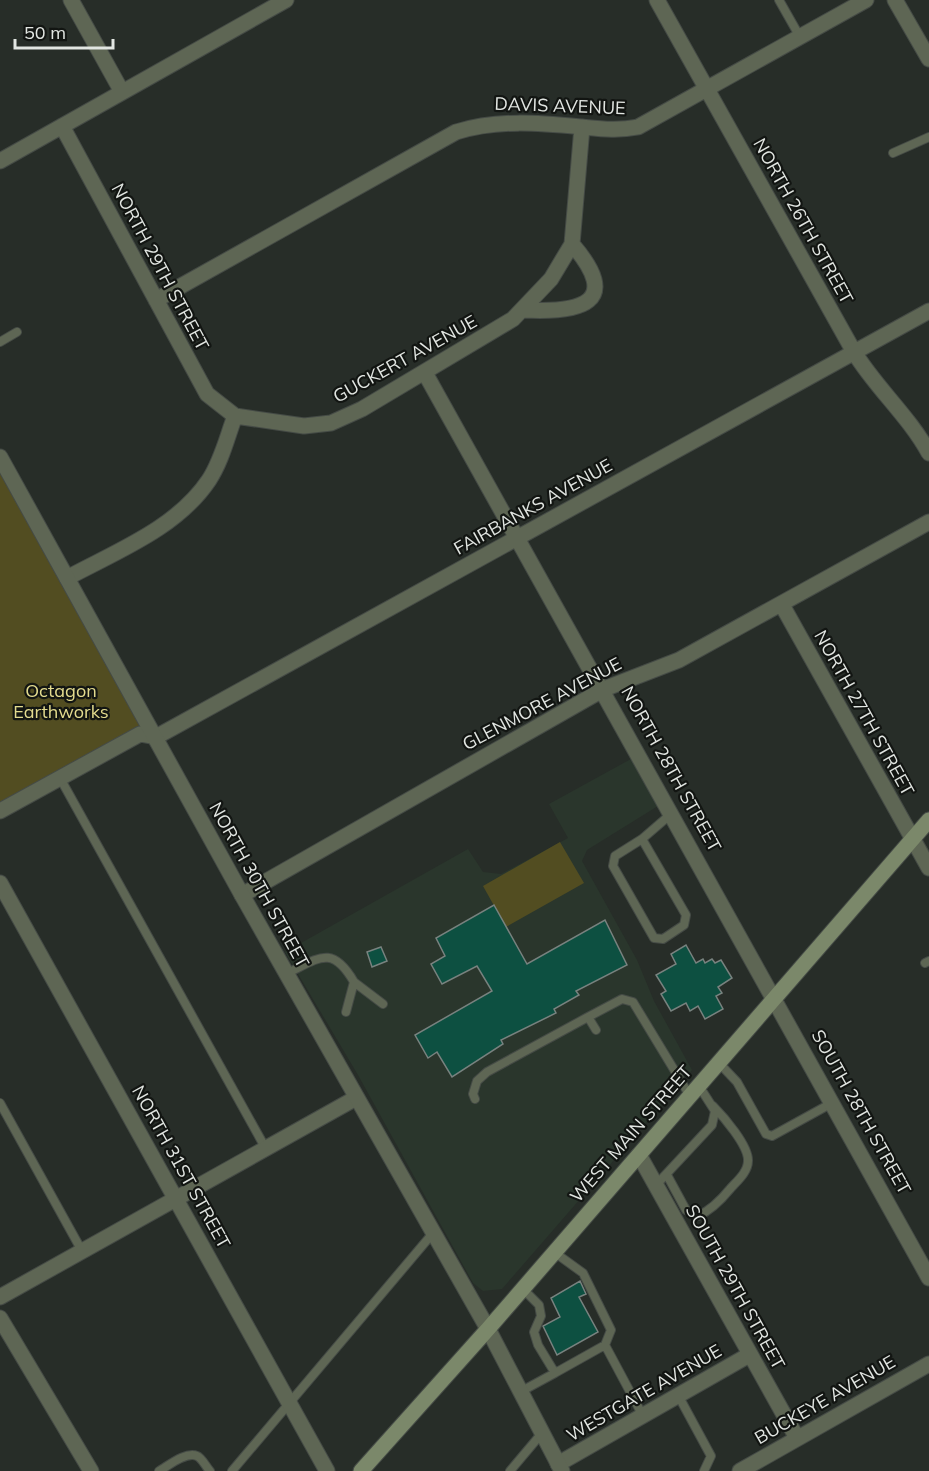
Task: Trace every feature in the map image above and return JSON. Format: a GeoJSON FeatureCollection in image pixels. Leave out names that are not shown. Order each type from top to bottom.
{"type":"FeatureCollection","features":[{"type":"Feature","properties":{"kind":"main road","name":"WEST MAIN STREET"},"geometry":{"type":"LineString","coordinates":[[361,1471],[523,1289],[929,820]]}},
{"type":"Feature","properties":{"kind":"street"},"geometry":{"type":"LineString","coordinates":[[71,0],[122,92]]}},
{"type":"Feature","properties":{"kind":"street"},"geometry":{"type":"LineString","coordinates":[[0,161],[286,0]]}},
{"type":"Feature","properties":{"kind":"street","name":"NORTH 26TH STREET"},"geometry":{"type":"LineString","coordinates":[[657,0],[854,352],[881,391],[901,410],[929,453]]}},
{"type":"Feature","properties":{"kind":"street","name":"DAVIS AVENUE"},"geometry":{"type":"LineString","coordinates":[[156,300],[456,132],[481,124],[510,122],[619,131],[638,127],[866,0]]}},
{"type":"Feature","properties":{"kind":"street"},"geometry":{"type":"LineString","coordinates":[[895,0],[929,59]]}},
{"type":"Feature","properties":{"kind":"street","name":"NORTH 29TH STREET"},"geometry":{"type":"LineString","coordinates":[[62,126],[207,394],[235,416]]}},
{"type":"Feature","properties":{"kind":"street","name":"GUCKERT AVENUE"},"geometry":{"type":"LineString","coordinates":[[235,416],[295,426],[331,423],[362,409],[425,373],[524,310],[550,279],[572,244],[582,127]]}},
{"type":"Feature","properties":{"kind":"street"},"geometry":{"type":"LineString","coordinates":[[524,310],[570,310],[583,304],[592,296],[596,284],[594,272],[572,244]]}},
{"type":"Feature","properties":{"kind":"street","name":"FAIRBANKS AVENUE"},"geometry":{"type":"LineString","coordinates":[[156,737],[929,311]]}},
{"type":"Feature","properties":{"kind":"street","name":"NORTH 28TH STREET"},"geometry":{"type":"LineString","coordinates":[[425,373],[775,997]]}},
{"type":"Feature","properties":{"kind":"street"},"geometry":{"type":"LineString","coordinates":[[67,578],[161,527],[196,496],[220,461],[235,416]]}},
{"type":"Feature","properties":{"kind":"street","name":"NORTH 30TH STREET"},"geometry":{"type":"LineString","coordinates":[[0,457],[286,974],[488,1329],[560,1468]]}},
{"type":"Feature","properties":{"kind":"street","name":"GLENMORE AVENUE"},"geometry":{"type":"LineString","coordinates":[[242,895],[604,689],[679,660],[929,522]]}},
{"type":"Feature","properties":{"kind":"street","name":"NORTH 27TH STREET"},"geometry":{"type":"LineString","coordinates":[[782,605],[929,868]]}},
{"type":"Feature","properties":{"kind":"street"},"geometry":{"type":"LineString","coordinates":[[0,811],[140,734],[156,737]]}},
{"type":"Feature","properties":{"kind":"street","name":"NORTH 31ST STREET"},"geometry":{"type":"LineString","coordinates":[[0,883],[327,1471]]}},
{"type":"Feature","properties":{"kind":"street","name":"SOUTH 28TH STREET"},"geometry":{"type":"LineString","coordinates":[[775,997],[929,1278]]}},
{"type":"Feature","properties":{"kind":"street"},"geometry":{"type":"LineString","coordinates":[[0,1297],[356,1098]]}},
{"type":"Feature","properties":{"kind":"street","name":"SOUTH 29TH STREET"},"geometry":{"type":"LineString","coordinates":[[639,1155],[662,1180],[681,1230],[797,1438]]}},
{"type":"Feature","properties":{"kind":"street"},"geometry":{"type":"LineString","coordinates":[[0,1318],[91,1471]]}},
{"type":"Feature","properties":{"kind":"street","name":"WESTGATE AVENUE"},"geometry":{"type":"LineString","coordinates":[[560,1468],[678,1395],[749,1355]]}},
{"type":"Feature","properties":{"kind":"street","name":"BUCKEYE AVENUE"},"geometry":{"type":"LineString","coordinates":[[740,1471],[929,1364]]}},
{"type":"Feature","properties":{"kind":"lane"},"geometry":{"type":"LineString","coordinates":[[779,0],[800,38]]}},
{"type":"Feature","properties":{"kind":"lane"},"geometry":{"type":"LineString","coordinates":[[893,153],[929,137]]}},
{"type":"Feature","properties":{"kind":"lane"},"geometry":{"type":"LineString","coordinates":[[0,342],[17,332]]}},
{"type":"Feature","properties":{"kind":"lane"},"geometry":{"type":"LineString","coordinates":[[60,778],[266,1149]]}},
{"type":"Feature","properties":{"kind":"lane"},"geometry":{"type":"LineString","coordinates":[[642,839],[686,915],[684,925],[663,939],[654,938],[613,866],[615,856],[642,839],[672,813]]}},
{"type":"Feature","properties":{"kind":"lane"},"geometry":{"type":"LineString","coordinates":[[286,974],[316,959],[331,957],[343,963],[354,982],[383,1004]]}},
{"type":"Feature","properties":{"kind":"lane"},"geometry":{"type":"LineString","coordinates":[[346,1012],[354,982]]}},
{"type":"Feature","properties":{"kind":"lane"},"geometry":{"type":"LineString","coordinates":[[475,1099],[473,1094],[477,1081],[487,1072],[622,999],[633,1002],[695,1091],[727,1120],[745,1151],[748,1161],[746,1169],[728,1191],[706,1212],[696,1216],[681,1230]]}},
{"type":"Feature","properties":{"kind":"lane"},"geometry":{"type":"LineString","coordinates":[[588,1017],[596,1030]]}},
{"type":"Feature","properties":{"kind":"lane"},"geometry":{"type":"LineString","coordinates":[[719,1063],[736,1082],[766,1134],[772,1136],[833,1102]]}},
{"type":"Feature","properties":{"kind":"lane"},"geometry":{"type":"LineString","coordinates":[[0,1103],[82,1251]]}},
{"type":"Feature","properties":{"kind":"lane"},"geometry":{"type":"LineString","coordinates":[[696,1216],[686,1210],[662,1180],[712,1125],[715,1111],[713,1106]]}},
{"type":"Feature","properties":{"kind":"lane"},"geometry":{"type":"LineString","coordinates":[[232,1471],[433,1233]]}},
{"type":"Feature","properties":{"kind":"lane"},"geometry":{"type":"LineString","coordinates":[[520,1392],[605,1345],[611,1330],[583,1273],[554,1252]]}},
{"type":"Feature","properties":{"kind":"lane"},"geometry":{"type":"LineString","coordinates":[[523,1289],[539,1305],[541,1316],[534,1332],[538,1345],[555,1372]]}},
{"type":"Feature","properties":{"kind":"lane"},"geometry":{"type":"LineString","coordinates":[[605,1345],[643,1416]]}},
{"type":"Feature","properties":{"kind":"lane"},"geometry":{"type":"LineString","coordinates":[[678,1395],[711,1456],[704,1471]]}},
{"type":"Feature","properties":{"kind":"lane"},"geometry":{"type":"LineString","coordinates":[[510,1471],[542,1433]]}},
{"type":"Feature","properties":{"kind":"lane"},"geometry":{"type":"LineString","coordinates":[[159,1471],[185,1456],[193,1455],[198,1456],[210,1471]]}},
{"type":"Feature","properties":{"kind":"shaded area"},"geometry":{"type":"Polygon","coordinates":[[[640,754],[666,801],[587,850],[582,861],[637,960],[654,1001],[692,1070],[502,1289],[483,1291],[473,1283],[358,1075],[285,952],[468,849],[483,872],[501,874],[568,838],[549,804],[640,754]]]}},
{"type":"Feature","properties":{"kind":"green space","name":"Octagon Earthworks"},"geometry":{"type":"Polygon","coordinates":[[[0,464],[141,725],[0,805],[0,464]]]}},
{"type":"Feature","properties":{"kind":"green space"},"geometry":{"type":"Polygon","coordinates":[[[560,842],[584,883],[506,927],[483,886],[560,842]]]}},
{"type":"Feature","properties":{"kind":"building"},"geometry":{"type":"Polygon","coordinates":[[[494,905],[527,964],[605,920],[627,965],[576,991],[579,995],[554,1009],[556,1013],[501,1040],[503,1044],[452,1077],[437,1052],[428,1058],[415,1035],[492,991],[477,966],[442,984],[431,964],[445,956],[436,938],[494,905]]]}},
{"type":"Feature","properties":{"kind":"building"},"geometry":{"type":"Polygon","coordinates":[[[686,945],[696,963],[703,959],[705,963],[712,959],[715,963],[721,960],[732,978],[718,987],[722,993],[716,996],[723,1009],[705,1019],[698,1006],[690,1011],[686,1003],[671,1011],[661,994],[666,991],[656,975],[676,964],[671,954],[686,945]]]}},
{"type":"Feature","properties":{"kind":"building"},"geometry":{"type":"Polygon","coordinates":[[[381,947],[387,961],[372,967],[367,952],[381,947]]]}},
{"type":"Feature","properties":{"kind":"building"},"geometry":{"type":"Polygon","coordinates":[[[580,1281],[586,1294],[579,1297],[598,1332],[557,1355],[543,1326],[560,1317],[551,1298],[580,1281]]]}}]}
